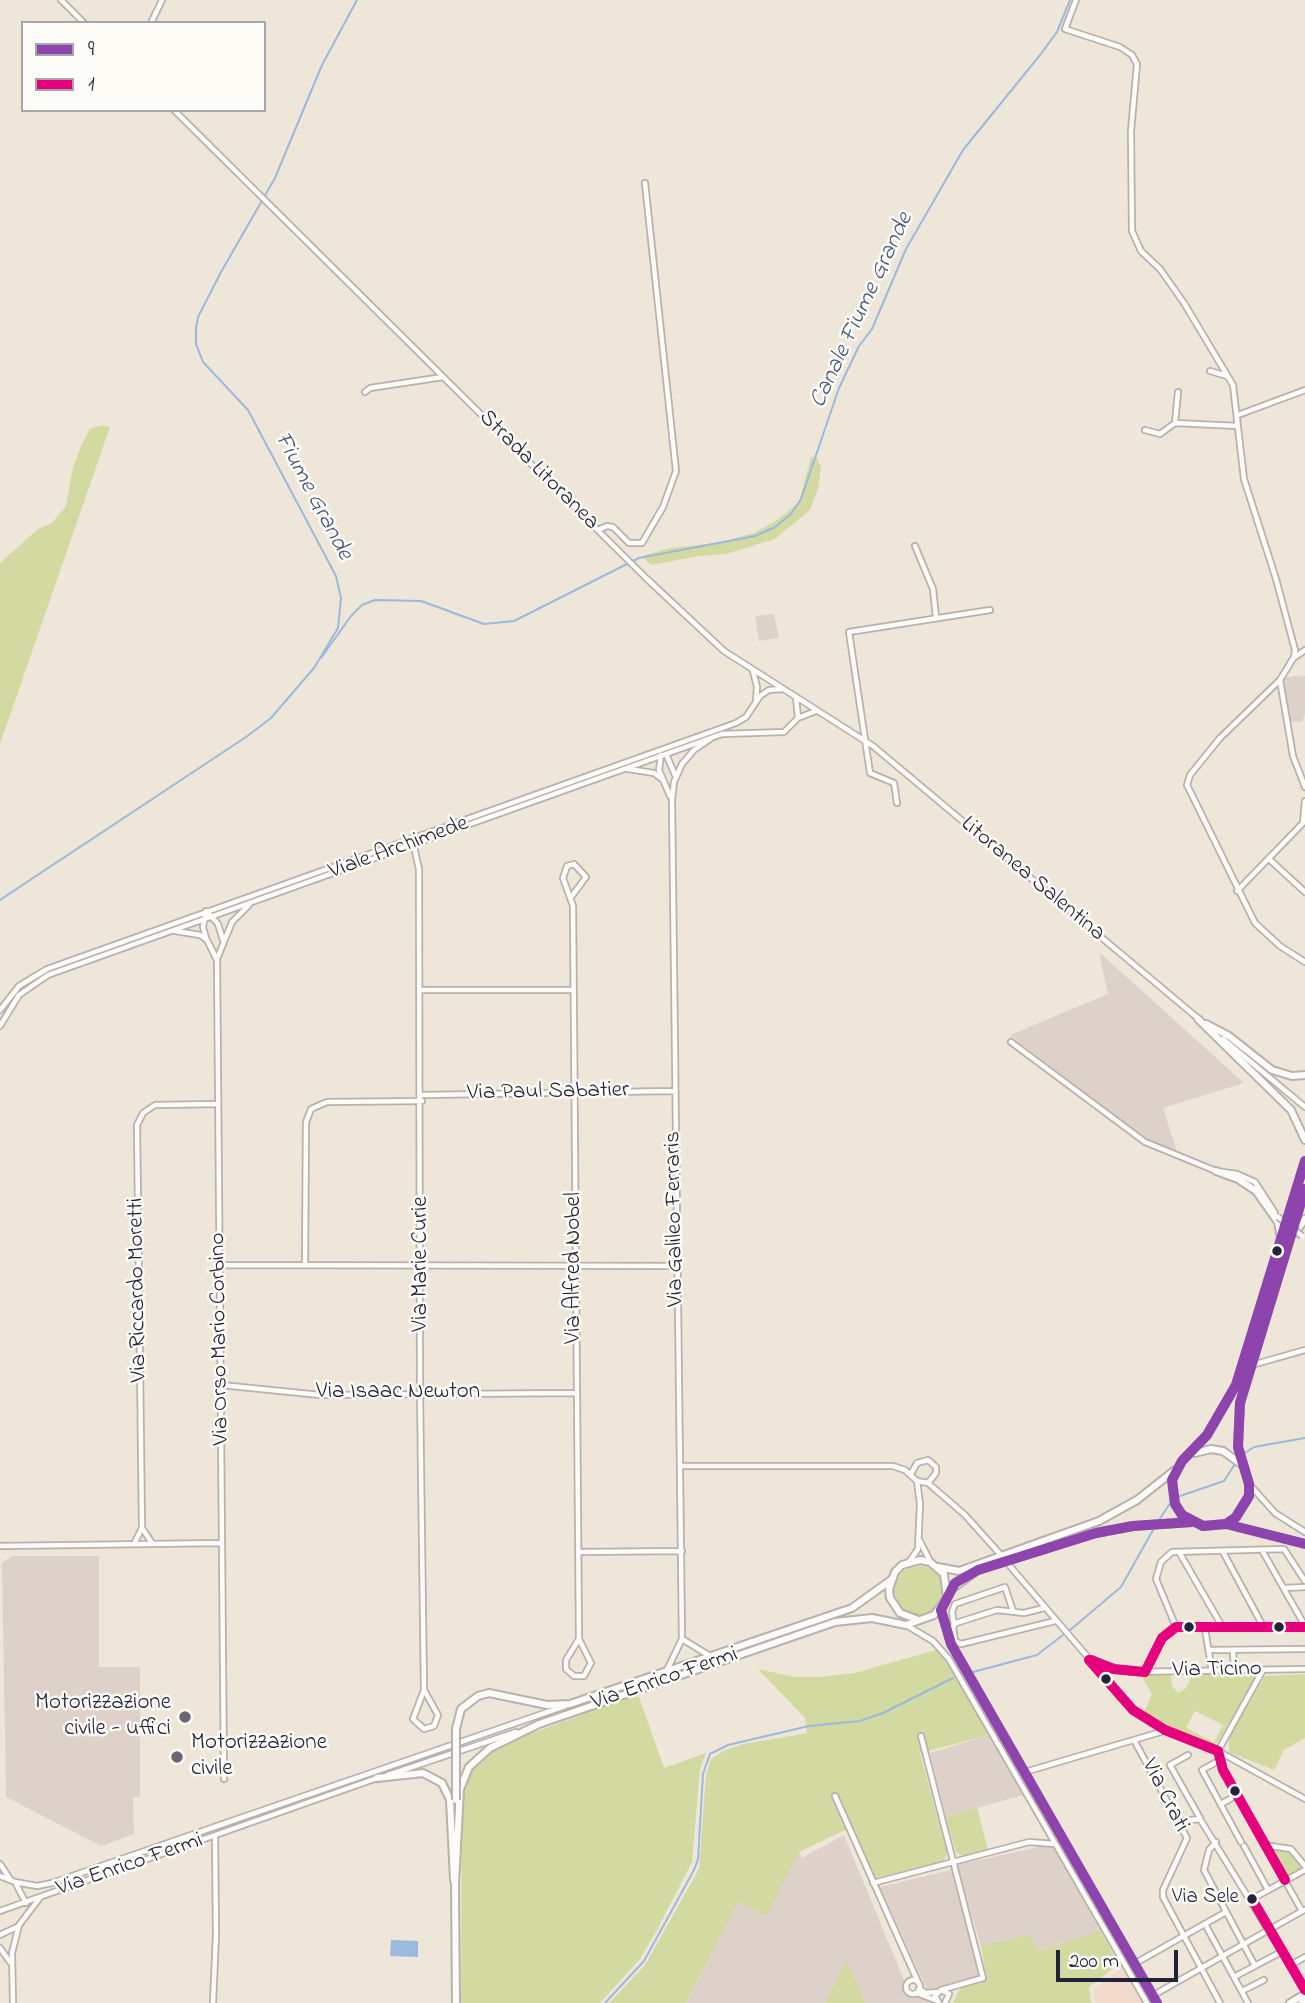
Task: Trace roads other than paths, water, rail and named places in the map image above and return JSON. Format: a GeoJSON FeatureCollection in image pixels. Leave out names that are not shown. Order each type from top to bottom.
{"type":"FeatureCollection","features":[{"type":"Feature","properties":{"kind":"main road"},"geometry":{"type":"LineString","coordinates":[[1198,1019],[1229,1036],[1272,1070],[1292,1076],[1305,1075]]}},
{"type":"Feature","properties":{"kind":"main road"},"geometry":{"type":"LineString","coordinates":[[1198,1019],[1291,1110],[1305,1140]]}},
{"type":"Feature","properties":{"kind":"main road"},"geometry":{"type":"LineString","coordinates":[[938,1567],[947,1582],[948,1591],[941,1610],[906,1625],[890,1598],[891,1580],[895,1572],[908,1562],[920,1560],[959,1571],[1099,1521],[1137,1500],[1176,1468],[1207,1435],[1236,1385],[1305,1160]]}},
{"type":"Feature","properties":{"kind":"main road"},"geometry":{"type":"LineString","coordinates":[[1216,1171],[1253,1187],[1277,1219],[1281,1244]]}},
{"type":"Feature","properties":{"kind":"main road"},"geometry":{"type":"LineString","coordinates":[[948,1591],[978,1570],[1096,1533],[1133,1526],[1192,1522],[1203,1526],[1226,1524],[1244,1507],[1249,1484],[1242,1466],[1237,1419],[1305,1189]]}},
{"type":"Feature","properties":{"kind":"main road"},"geometry":{"type":"LineString","coordinates":[[1277,1219],[1284,1219],[1292,1205]]}},
{"type":"Feature","properties":{"kind":"main road"},"geometry":{"type":"LineString","coordinates":[[1287,1251],[1305,1219]]}},
{"type":"Feature","properties":{"kind":"main road"},"geometry":{"type":"LineString","coordinates":[[1188,1456],[1211,1449],[1223,1451],[1242,1466]]}},
{"type":"Feature","properties":{"kind":"main road"},"geometry":{"type":"LineString","coordinates":[[1176,1468],[1172,1492],[1175,1504],[1192,1522]]}},
{"type":"Feature","properties":{"kind":"main road","name":"Via Enrico Fermi"},"geometry":{"type":"LineString","coordinates":[[570,1704],[852,1608],[891,1580]]}},
{"type":"Feature","properties":{"kind":"main road"},"geometry":{"type":"LineString","coordinates":[[900,1612],[916,1619]]}},
{"type":"Feature","properties":{"kind":"main road","name":"Via Enrico Fermi"},"geometry":{"type":"LineString","coordinates":[[527,1729],[835,1622],[872,1618],[906,1625]]}},
{"type":"Feature","properties":{"kind":"main road"},"geometry":{"type":"LineString","coordinates":[[455,2001],[456,1729],[461,1709],[478,1696],[489,1693],[547,1705],[570,1704]]}},
{"type":"Feature","properties":{"kind":"main road"},"geometry":{"type":"LineString","coordinates":[[455,1885],[459,1796],[464,1778],[470,1767],[490,1748],[527,1729]]}},
{"type":"Feature","properties":{"kind":"main road"},"geometry":{"type":"LineString","coordinates":[[377,1778],[423,1773],[442,1783],[450,1800],[451,1863],[455,1885]]}},
{"type":"Feature","properties":{"kind":"main road"},"geometry":{"type":"LineString","coordinates":[[1290,2003],[1305,1992]]}},
{"type":"Feature","properties":{"kind":"street"},"geometry":{"type":"LineString","coordinates":[[61,0],[82,21]]}},
{"type":"Feature","properties":{"kind":"street"},"geometry":{"type":"LineString","coordinates":[[152,21],[162,0]]}},
{"type":"Feature","properties":{"kind":"street"},"geometry":{"type":"LineString","coordinates":[[1076,0],[1065,29],[1119,47],[1132,55],[1137,64],[1131,131],[1132,231],[1141,251],[1160,269],[1184,303],[1228,376],[1236,395],[1244,479],[1283,601],[1294,657]]}},
{"type":"Feature","properties":{"kind":"street","name":"Strada Litoranea"},"geometry":{"type":"LineString","coordinates":[[176,112],[598,530],[723,649],[866,741]]}},
{"type":"Feature","properties":{"kind":"street"},"geometry":{"type":"LineString","coordinates":[[598,530],[607,526],[613,527],[629,543],[642,543],[663,507],[676,471],[645,183]]}},
{"type":"Feature","properties":{"kind":"street"},"geometry":{"type":"LineString","coordinates":[[1210,371],[1228,376]]}},
{"type":"Feature","properties":{"kind":"street"},"geometry":{"type":"LineString","coordinates":[[366,392],[370,388],[443,377]]}},
{"type":"Feature","properties":{"kind":"street"},"geometry":{"type":"LineString","coordinates":[[1238,415],[1305,390]]}},
{"type":"Feature","properties":{"kind":"street"},"geometry":{"type":"LineString","coordinates":[[1175,423],[1178,392]]}},
{"type":"Feature","properties":{"kind":"street"},"geometry":{"type":"LineString","coordinates":[[1145,430],[1160,433],[1175,423],[1238,426]]}},
{"type":"Feature","properties":{"kind":"street"},"geometry":{"type":"LineString","coordinates":[[915,546],[930,581],[936,617]]}},
{"type":"Feature","properties":{"kind":"street"},"geometry":{"type":"LineString","coordinates":[[897,803],[894,783],[870,773],[849,632],[990,610]]}},
{"type":"Feature","properties":{"kind":"street"},"geometry":{"type":"LineString","coordinates":[[1305,650],[1294,657],[1280,680],[1220,738],[1187,785],[1255,923],[1305,962]]}},
{"type":"Feature","properties":{"kind":"street"},"geometry":{"type":"LineString","coordinates":[[753,670],[757,687],[756,700]]}},
{"type":"Feature","properties":{"kind":"street"},"geometry":{"type":"LineString","coordinates":[[1280,680],[1293,756],[1305,787]]}},
{"type":"Feature","properties":{"kind":"street","name":"Viale Archimede"},"geometry":{"type":"LineString","coordinates":[[0,1010],[14,991],[40,972],[736,723],[746,717],[756,700],[769,690],[782,689]]}},
{"type":"Feature","properties":{"kind":"street"},"geometry":{"type":"LineString","coordinates":[[796,698],[798,718]]}},
{"type":"Feature","properties":{"kind":"street","name":"Viale Archimede"},"geometry":{"type":"LineString","coordinates":[[0,1026],[19,995],[40,979],[713,737],[740,732],[776,734],[789,729],[798,718],[817,711]]}},
{"type":"Feature","properties":{"kind":"street","name":"Via Galileo Ferraris"},"geometry":{"type":"LineString","coordinates":[[682,1639],[671,800],[676,775],[694,750],[713,737]]}},
{"type":"Feature","properties":{"kind":"street","name":"Litoranea Salentina"},"geometry":{"type":"LineString","coordinates":[[866,741],[1198,1019]]}},
{"type":"Feature","properties":{"kind":"street","name":"Via Galileo Ferraris"},"geometry":{"type":"LineString","coordinates":[[663,748],[664,755],[659,770],[671,800]]}},
{"type":"Feature","properties":{"kind":"street"},"geometry":{"type":"LineString","coordinates":[[664,755],[676,775]]}},
{"type":"Feature","properties":{"kind":"street"},"geometry":{"type":"LineString","coordinates":[[623,769],[640,769],[663,780]]}},
{"type":"Feature","properties":{"kind":"street"},"geometry":{"type":"LineString","coordinates":[[1237,891],[1303,823],[1305,801]]}},
{"type":"Feature","properties":{"kind":"street","name":"Via Marie Curie"},"geometry":{"type":"LineString","coordinates":[[412,838],[419,869],[422,1098],[420,1394],[424,1690],[413,1719],[425,1729],[434,1726],[438,1715],[424,1690]]}},
{"type":"Feature","properties":{"kind":"street"},"geometry":{"type":"LineString","coordinates":[[1269,859],[1305,892]]}},
{"type":"Feature","properties":{"kind":"street","name":"Via Alfred Nobel"},"geometry":{"type":"LineString","coordinates":[[572,896],[586,877],[574,864],[563,871],[564,885],[572,896],[579,1639],[591,1663],[584,1676],[574,1676],[566,1670],[566,1660],[579,1639]]}},
{"type":"Feature","properties":{"kind":"street"},"geometry":{"type":"LineString","coordinates":[[217,960],[223,941],[239,913],[258,899]]}},
{"type":"Feature","properties":{"kind":"street"},"geometry":{"type":"LineString","coordinates":[[206,911],[218,924],[223,941]]}},
{"type":"Feature","properties":{"kind":"street"},"geometry":{"type":"LineString","coordinates":[[206,911],[203,927],[207,940]]}},
{"type":"Feature","properties":{"kind":"street"},"geometry":{"type":"LineString","coordinates":[[170,931],[192,933],[207,940]]}},
{"type":"Feature","properties":{"kind":"street","name":"Via Orso Mario Corbino"},"geometry":{"type":"LineString","coordinates":[[207,940],[217,960],[224,1779]]}},
{"type":"Feature","properties":{"kind":"street"},"geometry":{"type":"LineString","coordinates":[[420,990],[572,990]]}},
{"type":"Feature","properties":{"kind":"street"},"geometry":{"type":"LineString","coordinates":[[1198,1019],[1305,1107]]}},
{"type":"Feature","properties":{"kind":"street"},"geometry":{"type":"LineString","coordinates":[[1011,1042],[1144,1142],[1216,1171]]}},
{"type":"Feature","properties":{"kind":"street","name":"Via Paul Sabatier"},"geometry":{"type":"LineString","coordinates":[[305,1265],[306,1122],[311,1109],[327,1102],[674,1091]]}},
{"type":"Feature","properties":{"kind":"street","name":"Via Riccardo Moretti"},"geometry":{"type":"LineString","coordinates":[[134,1544],[142,1528],[137,1125],[143,1113],[155,1105],[218,1104]]}},
{"type":"Feature","properties":{"kind":"street"},"geometry":{"type":"LineString","coordinates":[[1277,1219],[1304,1236]]}},
{"type":"Feature","properties":{"kind":"street"},"geometry":{"type":"LineString","coordinates":[[220,1265],[422,1263],[677,1266]]}},
{"type":"Feature","properties":{"kind":"street"},"geometry":{"type":"LineString","coordinates":[[1252,1365],[1305,1350]]}},
{"type":"Feature","properties":{"kind":"street","name":"Via Isaac Newton"},"geometry":{"type":"LineString","coordinates":[[221,1385],[320,1395],[575,1393]]}},
{"type":"Feature","properties":{"kind":"street"},"geometry":{"type":"LineString","coordinates":[[911,1474],[916,1463],[928,1460],[936,1467],[936,1473],[929,1483]]}},
{"type":"Feature","properties":{"kind":"street"},"geometry":{"type":"LineString","coordinates":[[681,1466],[893,1466],[911,1474],[916,1481],[920,1504],[920,1540],[918,1549],[908,1562]]}},
{"type":"Feature","properties":{"kind":"street"},"geometry":{"type":"LineString","coordinates":[[916,1481],[929,1483],[965,1515],[1000,1554]]}},
{"type":"Feature","properties":{"kind":"street"},"geometry":{"type":"LineString","coordinates":[[1249,1484],[1275,1513],[1305,1532]]}},
{"type":"Feature","properties":{"kind":"street"},"geometry":{"type":"LineString","coordinates":[[1226,1524],[1305,1544]]}},
{"type":"Feature","properties":{"kind":"street"},"geometry":{"type":"LineString","coordinates":[[142,1528],[152,1544]]}},
{"type":"Feature","properties":{"kind":"street"},"geometry":{"type":"LineString","coordinates":[[920,1540],[931,1563]]}},
{"type":"Feature","properties":{"kind":"street"},"geometry":{"type":"LineString","coordinates":[[0,1546],[222,1543]]}},
{"type":"Feature","properties":{"kind":"street"},"geometry":{"type":"LineString","coordinates":[[1176,1627],[1156,1579],[1161,1562],[1172,1552],[1263,1552],[1284,1549],[1305,1581]]}},
{"type":"Feature","properties":{"kind":"street"},"geometry":{"type":"LineString","coordinates":[[580,1552],[682,1551]]}},
{"type":"Feature","properties":{"kind":"street"},"geometry":{"type":"LineString","coordinates":[[1179,1552],[1223,1628]]}},
{"type":"Feature","properties":{"kind":"street"},"geometry":{"type":"LineString","coordinates":[[1223,1552],[1264,1628]]}},
{"type":"Feature","properties":{"kind":"street"},"geometry":{"type":"LineString","coordinates":[[1145,1672],[1162,1638],[1176,1627],[1205,1629],[1305,1626],[1263,1552]]}},
{"type":"Feature","properties":{"kind":"street"},"geometry":{"type":"LineString","coordinates":[[1009,1564],[1133,1710],[1165,1730],[1218,1751],[1305,1799]]}},
{"type":"Feature","properties":{"kind":"street"},"geometry":{"type":"LineString","coordinates":[[1013,1612],[1005,1587],[955,1604],[952,1612],[955,1641],[961,1644],[1057,1622]]}},
{"type":"Feature","properties":{"kind":"street"},"geometry":{"type":"LineString","coordinates":[[1284,1588],[1305,1587]]}},
{"type":"Feature","properties":{"kind":"street"},"geometry":{"type":"LineString","coordinates":[[954,1625],[997,1610],[1024,1613],[1045,1608]]}},
{"type":"Feature","properties":{"kind":"street"},"geometry":{"type":"LineString","coordinates":[[941,1610],[951,1644],[1157,2003]]}},
{"type":"Feature","properties":{"kind":"street","name":"Via Enrico Fermi"},"geometry":{"type":"LineString","coordinates":[[906,1625],[933,1642],[949,1659],[1147,2003]]}},
{"type":"Feature","properties":{"kind":"street"},"geometry":{"type":"LineString","coordinates":[[1205,1629],[1212,1671]]}},
{"type":"Feature","properties":{"kind":"street"},"geometry":{"type":"LineString","coordinates":[[667,1670],[682,1639],[710,1656]]}},
{"type":"Feature","properties":{"kind":"street"},"geometry":{"type":"LineString","coordinates":[[1209,1650],[1305,1649]]}},
{"type":"Feature","properties":{"kind":"street"},"geometry":{"type":"LineString","coordinates":[[1233,1651],[1234,1670]]}},
{"type":"Feature","properties":{"kind":"street","name":"Via Ticino"},"geometry":{"type":"LineString","coordinates":[[1089,1660],[1113,1669],[1145,1672],[1305,1669]]}},
{"type":"Feature","properties":{"kind":"street"},"geometry":{"type":"LineString","coordinates":[[1152,1996],[1304,1910],[1237,1795],[1218,1751],[1263,1670]]}},
{"type":"Feature","properties":{"kind":"street","name":"Via Enrico Fermi"},"geometry":{"type":"LineString","coordinates":[[0,1876],[37,1886],[52,1883],[570,1704]]}},
{"type":"Feature","properties":{"kind":"street","name":"Via Enrico Fermi"},"geometry":{"type":"LineString","coordinates":[[0,1910],[377,1778],[527,1729]]}},
{"type":"Feature","properties":{"kind":"street"},"geometry":{"type":"LineString","coordinates":[[1025,1772],[1165,1730]]}},
{"type":"Feature","properties":{"kind":"street"},"geometry":{"type":"LineString","coordinates":[[912,1971],[906,1990],[930,1993],[983,1978],[921,1736]]}},
{"type":"Feature","properties":{"kind":"street","name":"Via Crati"},"geometry":{"type":"LineString","coordinates":[[1134,1740],[1180,1821],[1187,1839],[1163,1894],[1220,2003]]}},
{"type":"Feature","properties":{"kind":"street"},"geometry":{"type":"LineString","coordinates":[[1188,1755],[1170,1765],[1305,1992]]}},
{"type":"Feature","properties":{"kind":"street"},"geometry":{"type":"LineString","coordinates":[[1220,1760],[1202,1770],[1268,1890]]}},
{"type":"Feature","properties":{"kind":"street"},"geometry":{"type":"LineString","coordinates":[[1221,1804],[1237,1795]]}},
{"type":"Feature","properties":{"kind":"street"},"geometry":{"type":"LineString","coordinates":[[835,1796],[918,1982],[918,1991]]}},
{"type":"Feature","properties":{"kind":"street"},"geometry":{"type":"LineString","coordinates":[[1180,1821],[1200,1819]]}},
{"type":"Feature","properties":{"kind":"street"},"geometry":{"type":"LineString","coordinates":[[1036,1841],[1045,1825]]}},
{"type":"Feature","properties":{"kind":"street"},"geometry":{"type":"LineString","coordinates":[[213,2003],[216,1934],[215,1836]]}},
{"type":"Feature","properties":{"kind":"street"},"geometry":{"type":"LineString","coordinates":[[873,1883],[1036,1841],[1055,1844]]}},
{"type":"Feature","properties":{"kind":"street"},"geometry":{"type":"LineString","coordinates":[[1216,1842],[1209,1850],[1204,1870],[1255,1966]]}},
{"type":"Feature","properties":{"kind":"street"},"geometry":{"type":"LineString","coordinates":[[1252,1899],[1286,1880],[1305,1865],[1291,1849],[1264,1844]]}},
{"type":"Feature","properties":{"kind":"street"},"geometry":{"type":"LineString","coordinates":[[0,1864],[26,1902],[25,1914]]}},
{"type":"Feature","properties":{"kind":"street"},"geometry":{"type":"LineString","coordinates":[[13,2003],[10,1963],[19,1925],[25,1914],[46,1895]]}},
{"type":"Feature","properties":{"kind":"street"},"geometry":{"type":"LineString","coordinates":[[1134,1964],[1226,1912]]}},
{"type":"Feature","properties":{"kind":"street"},"geometry":{"type":"LineString","coordinates":[[1205,1924],[1247,2001],[1240,2003]]}},
{"type":"Feature","properties":{"kind":"street"},"geometry":{"type":"LineString","coordinates":[[0,1935],[19,1925]]}},
{"type":"Feature","properties":{"kind":"street"},"geometry":{"type":"LineString","coordinates":[[0,1948],[10,1963]]}},
{"type":"Feature","properties":{"kind":"street"},"geometry":{"type":"LineString","coordinates":[[1234,1977],[1283,1951]]}},
{"type":"Feature","properties":{"kind":"street"},"geometry":{"type":"LineString","coordinates":[[1291,1965],[1305,1957]]}},
{"type":"Feature","properties":{"kind":"street"},"geometry":{"type":"LineString","coordinates":[[910,1980],[918,1982]]}},
{"type":"Feature","properties":{"kind":"street"},"geometry":{"type":"LineString","coordinates":[[1242,1991],[1264,1980]]}},
{"type":"Feature","properties":{"kind":"street"},"geometry":{"type":"LineString","coordinates":[[939,1991],[948,2000],[959,1985]]}},
{"type":"Feature","properties":{"kind":"street"},"geometry":{"type":"LineString","coordinates":[[918,1991],[938,2001],[939,1991]]}},
{"type":"Feature","properties":{"kind":"water"},"geometry":{"type":"Polygon","coordinates":[[[391,1940],[418,1941],[418,1957],[390,1956],[391,1940]]]}},
{"type":"Feature","properties":{"kind":"waterway","name":"Fiume Grande"},"geometry":{"type":"LineString","coordinates":[[0,900],[271,718],[314,668],[338,628],[341,598],[336,576],[248,410],[203,362],[196,344],[196,328],[198,317],[221,272],[275,178],[322,65],[357,0]]}},
{"type":"Feature","properties":{"kind":"waterway","name":"Canale Fiume Grande"},"geometry":{"type":"LineString","coordinates":[[321,658],[351,616],[362,605],[375,600],[421,601],[484,624],[514,621],[639,558],[755,536],[775,527],[791,514],[801,499],[839,388],[859,346],[872,329],[906,249],[963,150],[1057,32],[1070,0]]}},
{"type":"Feature","properties":{"kind":"waterway"},"geometry":{"type":"LineString","coordinates":[[1245,1453],[1254,1447],[1305,1438]]}},
{"type":"Feature","properties":{"kind":"waterway"},"geometry":{"type":"LineString","coordinates":[[1180,1496],[1224,1481],[1235,1464]]}},
{"type":"Feature","properties":{"kind":"waterway"},"geometry":{"type":"LineString","coordinates":[[1159,1520],[1171,1502]]}},
{"type":"Feature","properties":{"kind":"waterway"},"geometry":{"type":"LineString","coordinates":[[1070,1630],[1121,1587],[1153,1530]]}},
{"type":"Feature","properties":{"kind":"waterway"},"geometry":{"type":"LineString","coordinates":[[973,1672],[1037,1655],[1063,1635]]}},
{"type":"Feature","properties":{"kind":"waterway"},"geometry":{"type":"LineString","coordinates":[[605,2003],[644,1961],[694,1870],[698,1859],[703,1774],[710,1754],[728,1745],[809,1726],[860,1721],[883,1713],[953,1678]]}},
{"type":"Feature","properties":{"kind":"place","name":"Motorizzazione civile - uffici"},"geometry":{"type":"Point","coordinates":[185,1717]}},
{"type":"Feature","properties":{"kind":"place","name":"Motorizzazione civile"},"geometry":{"type":"Point","coordinates":[177,1757]}},
{"type":"Feature","properties":{"kind":"place","name":"Via Sele"},"geometry":{"type":"Point","coordinates":[1252,1899]}}]}
